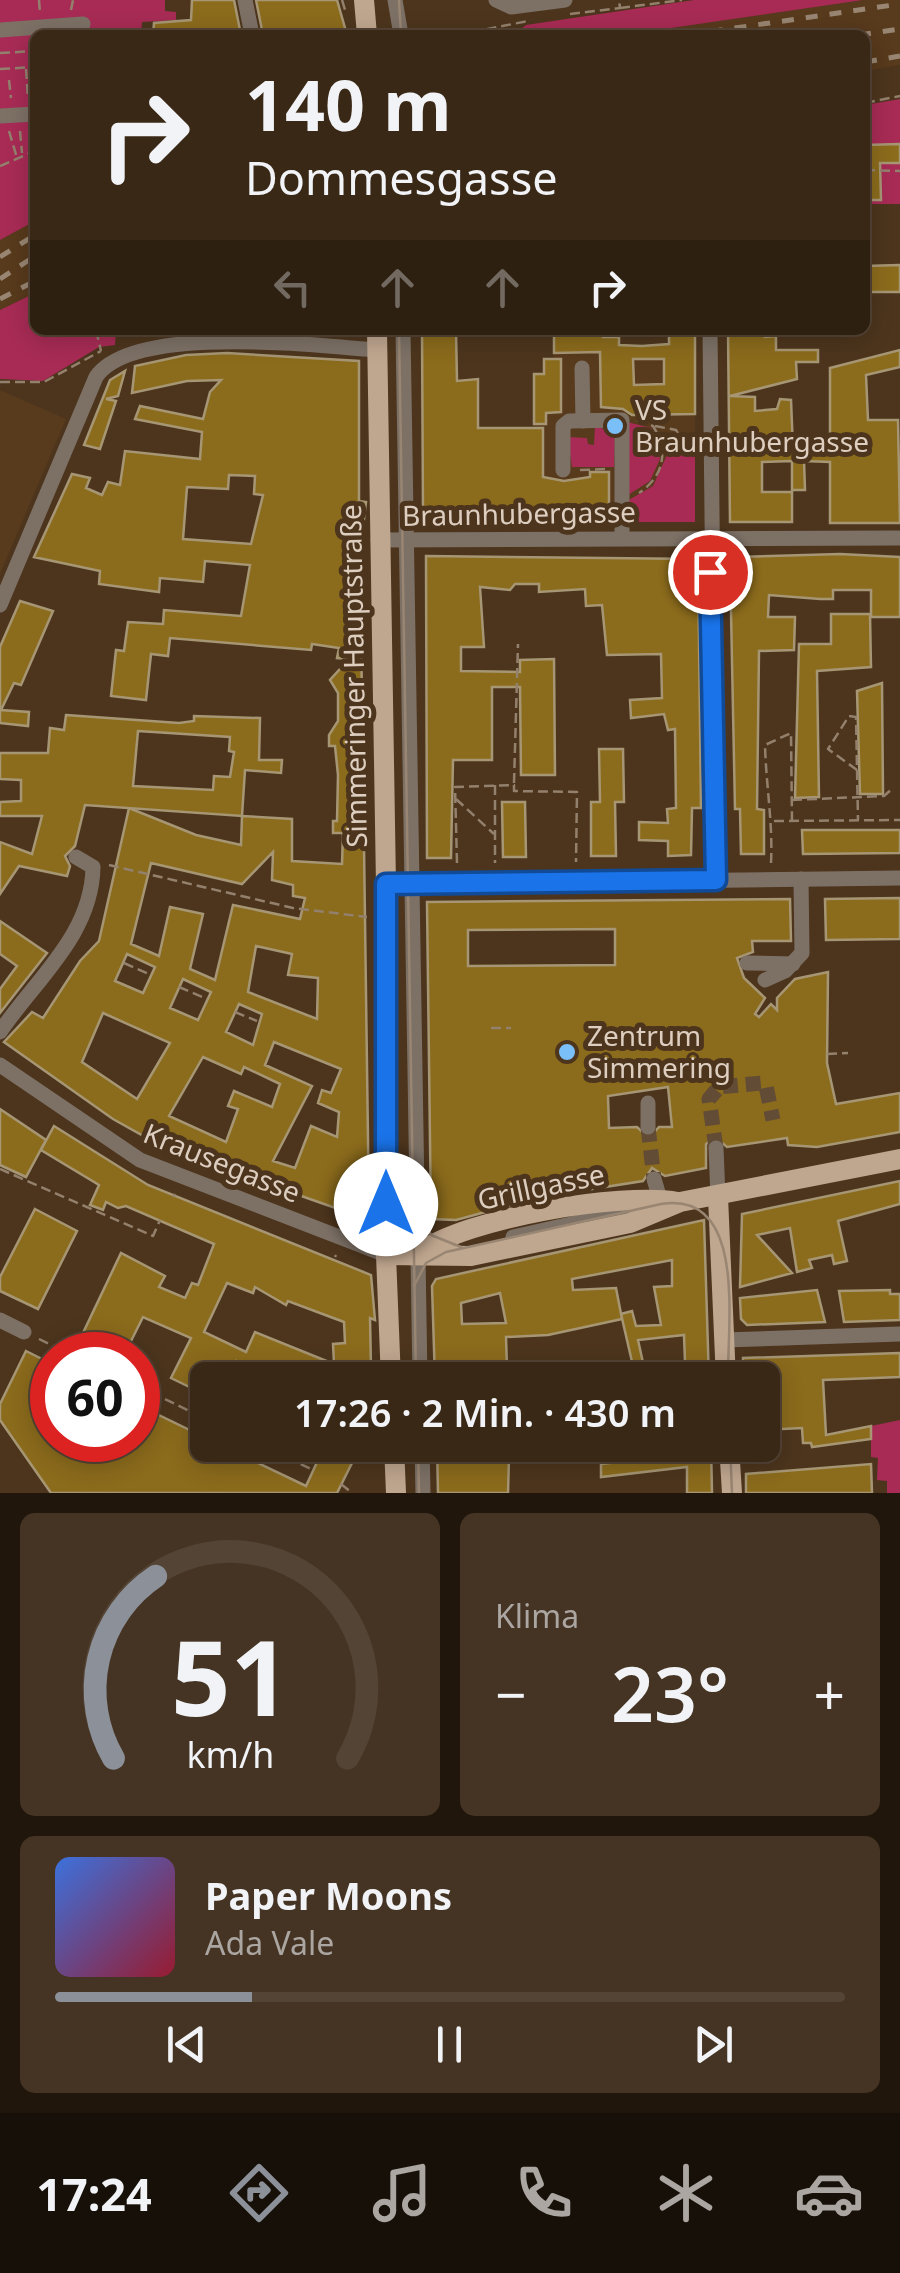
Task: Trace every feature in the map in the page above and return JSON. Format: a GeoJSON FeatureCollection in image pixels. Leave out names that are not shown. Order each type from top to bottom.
{"type":"FeatureCollection","features":[{"type":"Feature","properties":{"kind":"main road"},"geometry":{"type":"LineString","coordinates":[[364,0],[367,30]]}},
{"type":"Feature","properties":{"kind":"main road","name":"Simmeringer Hauptstraße"},"geometry":{"type":"LineString","coordinates":[[377,340],[390,1362]]}},
{"type":"Feature","properties":{"kind":"main road","name":"Grillgasse"},"geometry":{"type":"LineString","coordinates":[[386,1255],[418,1254],[437,1240],[468,1230],[619,1198],[718,1197],[900,1160]]}},
{"type":"Feature","properties":{"kind":"main road"},"geometry":{"type":"LineString","coordinates":[[718,1197],[725,1362]]}},
{"type":"Feature","properties":{"kind":"main road"},"geometry":{"type":"LineString","coordinates":[[395,1462],[396,1493]]}},
{"type":"Feature","properties":{"kind":"main road"},"geometry":{"type":"LineString","coordinates":[[730,1462],[732,1493]]}},
{"type":"Feature","properties":{"kind":"street"},"geometry":{"type":"LineString","coordinates":[[245,0],[251,30]]}},
{"type":"Feature","properties":{"kind":"street"},"geometry":{"type":"LineString","coordinates":[[496,0],[512,7],[565,0]]}},
{"type":"Feature","properties":{"kind":"street"},"geometry":{"type":"LineString","coordinates":[[392,30],[395,5]]}},
{"type":"Feature","properties":{"kind":"street"},"geometry":{"type":"LineString","coordinates":[[395,5],[400,30]]}},
{"type":"Feature","properties":{"kind":"street"},"geometry":{"type":"LineString","coordinates":[[0,30],[83,24]]}},
{"type":"Feature","properties":{"kind":"street"},"geometry":{"type":"LineString","coordinates":[[0,116],[30,107]]}},
{"type":"Feature","properties":{"kind":"street"},"geometry":{"type":"LineString","coordinates":[[403,335],[420,1362]]}},
{"type":"Feature","properties":{"kind":"street"},"geometry":{"type":"LineString","coordinates":[[710,335],[716,880]]}},
{"type":"Feature","properties":{"kind":"street"},"geometry":{"type":"LineString","coordinates":[[0,605],[96,377],[109,362],[185,343],[278,337],[377,340]]}},
{"type":"Feature","properties":{"kind":"street"},"geometry":{"type":"LineString","coordinates":[[582,368],[582,421]]}},
{"type":"Feature","properties":{"kind":"street"},"geometry":{"type":"LineString","coordinates":[[563,470],[563,426],[569,421],[622,420],[622,538]]}},
{"type":"Feature","properties":{"kind":"street","name":"Braunhubergasse"},"geometry":{"type":"LineString","coordinates":[[378,540],[900,538]]}},
{"type":"Feature","properties":{"kind":"street"},"geometry":{"type":"LineString","coordinates":[[0,1032],[71,939],[93,877],[93,866],[82,858]]}},
{"type":"Feature","properties":{"kind":"street"},"geometry":{"type":"LineString","coordinates":[[386,884],[900,878]]}},
{"type":"Feature","properties":{"kind":"street"},"geometry":{"type":"LineString","coordinates":[[764,980],[793,964],[802,953],[797,942],[801,879]]}},
{"type":"Feature","properties":{"kind":"street"},"geometry":{"type":"LineString","coordinates":[[747,963],[793,964]]}},
{"type":"Feature","properties":{"kind":"street","name":"Krausegasse"},"geometry":{"type":"LineString","coordinates":[[0,1065],[140,1160],[386,1255]]}},
{"type":"Feature","properties":{"kind":"street"},"geometry":{"type":"LineString","coordinates":[[648,1103],[648,1127]]}},
{"type":"Feature","properties":{"kind":"street"},"geometry":{"type":"LineString","coordinates":[[716,1148],[718,1197]]}},
{"type":"Feature","properties":{"kind":"street","name":"Grillgasse"},"geometry":{"type":"LineString","coordinates":[[418,1254],[486,1243],[664,1199]]}},
{"type":"Feature","properties":{"kind":"street"},"geometry":{"type":"LineString","coordinates":[[0,1320],[24,1332]]}},
{"type":"Feature","properties":{"kind":"street"},"geometry":{"type":"LineString","coordinates":[[724,1340],[900,1334]]}},
{"type":"Feature","properties":{"kind":"street"},"geometry":{"type":"LineString","coordinates":[[423,1462],[424,1493]]}},
{"type":"Feature","properties":{"kind":"path"},"geometry":{"type":"LineString","coordinates":[[342,0],[346,12]]}},
{"type":"Feature","properties":{"kind":"path"},"geometry":{"type":"LineString","coordinates":[[620,8],[682,0]]}},
{"type":"Feature","properties":{"kind":"path"},"geometry":{"type":"LineString","coordinates":[[480,30],[516,24]]}},
{"type":"Feature","properties":{"kind":"path"},"geometry":{"type":"LineString","coordinates":[[0,53],[30,51]]}},
{"type":"Feature","properties":{"kind":"path"},"geometry":{"type":"LineString","coordinates":[[0,68],[30,68]]}},
{"type":"Feature","properties":{"kind":"path"},"geometry":{"type":"LineString","coordinates":[[26,68],[30,93]]}},
{"type":"Feature","properties":{"kind":"path"},"geometry":{"type":"LineString","coordinates":[[9,80],[11,100]]}},
{"type":"Feature","properties":{"kind":"path"},"geometry":{"type":"LineString","coordinates":[[870,101],[900,96]]}},
{"type":"Feature","properties":{"kind":"path"},"geometry":{"type":"LineString","coordinates":[[20,157],[10,131],[30,129]]}},
{"type":"Feature","properties":{"kind":"path"},"geometry":{"type":"LineString","coordinates":[[20,130],[20,157]]}},
{"type":"Feature","properties":{"kind":"path"},"geometry":{"type":"LineString","coordinates":[[12,141],[21,138]]}},
{"type":"Feature","properties":{"kind":"path"},"geometry":{"type":"LineString","coordinates":[[0,166],[30,152]]}},
{"type":"Feature","properties":{"kind":"path"},"geometry":{"type":"LineString","coordinates":[[870,170],[900,171]]}},
{"type":"Feature","properties":{"kind":"path"},"geometry":{"type":"LineString","coordinates":[[0,382],[44,382],[99,352],[97,335]]}},
{"type":"Feature","properties":{"kind":"path"},"geometry":{"type":"LineString","coordinates":[[622,420],[642,420],[676,430],[687,450]]}},
{"type":"Feature","properties":{"kind":"path"},"geometry":{"type":"LineString","coordinates":[[623,498],[650,485],[660,470],[664,452],[653,426]]}},
{"type":"Feature","properties":{"kind":"path"},"geometry":{"type":"LineString","coordinates":[[664,452],[710,449]]}},
{"type":"Feature","properties":{"kind":"path"},"geometry":{"type":"LineString","coordinates":[[563,470],[624,469]]}},
{"type":"Feature","properties":{"kind":"path"},"geometry":{"type":"LineString","coordinates":[[518,644],[514,790],[577,792],[576,862]]}},
{"type":"Feature","properties":{"kind":"path"},"geometry":{"type":"LineString","coordinates":[[857,770],[828,749],[849,716],[856,717],[858,820]]}},
{"type":"Feature","properties":{"kind":"path"},"geometry":{"type":"LineString","coordinates":[[770,880],[773,821],[766,790],[765,745],[791,734],[792,821]]}},
{"type":"Feature","properties":{"kind":"path"},"geometry":{"type":"LineString","coordinates":[[457,863],[454,787],[514,784]]}},
{"type":"Feature","properties":{"kind":"path"},"geometry":{"type":"LineString","coordinates":[[495,785],[495,862]]}},
{"type":"Feature","properties":{"kind":"path"},"geometry":{"type":"LineString","coordinates":[[792,800],[884,796],[893,788]]}},
{"type":"Feature","properties":{"kind":"path"},"geometry":{"type":"LineString","coordinates":[[455,798],[495,835]]}},
{"type":"Feature","properties":{"kind":"path"},"geometry":{"type":"LineString","coordinates":[[773,821],[900,820]]}},
{"type":"Feature","properties":{"kind":"path"},"geometry":{"type":"LineString","coordinates":[[82,858],[293,908],[367,917]]}},
{"type":"Feature","properties":{"kind":"path"},"geometry":{"type":"LineString","coordinates":[[124,962],[152,975]]}},
{"type":"Feature","properties":{"kind":"path"},"geometry":{"type":"LineString","coordinates":[[179,987],[208,999]]}},
{"type":"Feature","properties":{"kind":"path"},"geometry":{"type":"LineString","coordinates":[[235,1012],[258,1022]]}},
{"type":"Feature","properties":{"kind":"path"},"geometry":{"type":"LineString","coordinates":[[491,1028],[511,1028]]}},
{"type":"Feature","properties":{"kind":"path"},"geometry":{"type":"LineString","coordinates":[[827,1054],[848,1053]]}},
{"type":"Feature","properties":{"kind":"path"},"geometry":{"type":"LineString","coordinates":[[0,1169],[153,1236],[160,1220]]}},
{"type":"Feature","properties":{"kind":"path"},"geometry":{"type":"LineString","coordinates":[[24,1332],[30,1335]]}},
{"type":"Feature","properties":{"kind":"path"},"geometry":{"type":"LineString","coordinates":[[160,1397],[190,1411]]}},
{"type":"Feature","properties":{"kind":"path"},"geometry":{"type":"LineString","coordinates":[[296,1462],[313,1470]]}},
{"type":"Feature","properties":{"kind":"path"},"geometry":{"type":"LineString","coordinates":[[341,1484],[352,1493]]}},
{"type":"Feature","properties":{"kind":"shaded area"},"geometry":{"type":"Polygon","coordinates":[[[0,0],[165,0],[165,11],[176,12],[176,20],[142,22],[141,30],[30,30],[30,224],[0,240],[0,0]]]}},
{"type":"Feature","properties":{"kind":"shaded area"},"geometry":{"type":"Polygon","coordinates":[[[694,0],[863,0],[657,30],[520,30],[526,25],[694,0]]]}},
{"type":"Feature","properties":{"kind":"shaded area"},"geometry":{"type":"Polygon","coordinates":[[[863,0],[900,0],[900,65],[870,70],[870,30],[657,30],[863,0]]]}},
{"type":"Feature","properties":{"kind":"shaded area"},"geometry":{"type":"Polygon","coordinates":[[[900,99],[900,204],[870,204],[870,104],[900,99]]]}},
{"type":"Feature","properties":{"kind":"shaded area"},"geometry":{"type":"Polygon","coordinates":[[[30,224],[30,295],[0,310],[0,240],[30,224]]]}},
{"type":"Feature","properties":{"kind":"shaded area"},"geometry":{"type":"Polygon","coordinates":[[[30,295],[30,335],[116,335],[115,345],[99,347],[43,381],[0,379],[0,310],[30,295]]]}},
{"type":"Feature","properties":{"kind":"shaded area","name":"VS Braunhubergasse"},"geometry":{"type":"Polygon","coordinates":[[[553,335],[619,337],[620,345],[642,346],[643,359],[695,357],[695,522],[516,523],[520,428],[534,427],[534,374],[544,373],[544,359],[554,358],[553,335]]]}},
{"type":"Feature","properties":{"kind":"shaded area"},"geometry":{"type":"Polygon","coordinates":[[[0,390],[66,419],[0,574],[0,390]]]}},
{"type":"Feature","properties":{"kind":"shaded area"},"geometry":{"type":"Polygon","coordinates":[[[627,422],[651,428],[660,459],[650,481],[628,495],[627,422]]]}},
{"type":"Feature","properties":{"kind":"shaded area"},"geometry":{"type":"Polygon","coordinates":[[[595,426],[615,433],[614,467],[572,467],[568,437],[587,438],[588,444],[594,445],[595,426]]]}},
{"type":"Feature","properties":{"kind":"shaded area"},"geometry":{"type":"Polygon","coordinates":[[[695,453],[695,522],[626,522],[627,501],[653,486],[667,455],[695,453]]]}},
{"type":"Feature","properties":{"kind":"shaded area"},"geometry":{"type":"Polygon","coordinates":[[[900,1420],[900,1493],[887,1493],[887,1481],[877,1480],[878,1458],[871,1457],[871,1426],[900,1420]]]}},
{"type":"Feature","properties":{"kind":"building"},"geometry":{"type":"Polygon","coordinates":[[[192,0],[234,0],[240,30],[153,30],[154,23],[191,20],[192,0]]]}},
{"type":"Feature","properties":{"kind":"building"},"geometry":{"type":"Polygon","coordinates":[[[256,0],[337,0],[346,30],[262,30],[256,0]]]}},
{"type":"Feature","properties":{"kind":"building"},"geometry":{"type":"Polygon","coordinates":[[[900,144],[900,163],[880,163],[881,200],[870,200],[870,145],[900,144]]]}},
{"type":"Feature","properties":{"kind":"building"},"geometry":{"type":"Polygon","coordinates":[[[900,265],[900,292],[870,292],[870,266],[900,265]]]}},
{"type":"Feature","properties":{"kind":"building"},"geometry":{"type":"Polygon","coordinates":[[[422,335],[456,335],[457,381],[478,379],[478,428],[543,428],[543,477],[564,481],[590,477],[590,472],[609,472],[609,513],[423,511],[422,335]]]}},
{"type":"Feature","properties":{"kind":"building"},"geometry":{"type":"Polygon","coordinates":[[[554,335],[619,337],[619,345],[669,344],[669,335],[695,335],[695,414],[632,415],[623,409],[601,407],[600,352],[554,353],[554,335]],[[633,359],[634,385],[664,384],[664,359],[633,359]]]}},
{"type":"Feature","properties":{"kind":"building"},"geometry":{"type":"Polygon","coordinates":[[[728,335],[776,336],[776,350],[818,350],[818,362],[796,362],[797,379],[730,396],[755,397],[755,411],[777,409],[780,399],[791,400],[793,449],[830,449],[830,368],[900,350],[900,367],[866,375],[868,420],[898,420],[900,523],[830,523],[830,462],[804,461],[805,490],[792,490],[792,461],[762,462],[762,492],[792,492],[792,522],[730,522],[728,335]]]}},
{"type":"Feature","properties":{"kind":"building"},"geometry":{"type":"Polygon","coordinates":[[[227,353],[359,361],[359,501],[366,502],[360,553],[369,1214],[364,1218],[165,1148],[113,1119],[4,1042],[32,1012],[43,1018],[80,961],[99,941],[129,808],[196,835],[241,845],[242,816],[292,819],[292,861],[342,864],[343,833],[333,833],[333,821],[337,821],[335,746],[329,746],[329,735],[338,721],[338,693],[330,680],[349,659],[337,658],[339,648],[312,644],[311,650],[170,638],[168,656],[151,654],[146,700],[111,696],[116,650],[124,651],[128,622],[163,624],[164,610],[241,616],[250,565],[205,561],[203,582],[160,578],[159,592],[99,584],[100,571],[34,557],[72,474],[90,478],[86,488],[102,495],[108,482],[120,485],[125,451],[200,459],[202,432],[135,419],[140,406],[203,419],[210,392],[221,380],[187,381],[132,393],[135,366],[186,355],[227,353]],[[229,475],[228,489],[187,487],[183,539],[251,544],[263,495],[254,494],[255,476],[229,475]],[[273,852],[242,884],[151,863],[131,944],[159,956],[170,907],[203,914],[190,969],[215,980],[233,905],[300,919],[305,898],[293,896],[293,885],[272,880],[273,852]],[[256,946],[248,992],[317,1019],[318,978],[288,975],[292,954],[256,946]],[[127,954],[115,981],[143,993],[155,967],[127,954]],[[183,979],[170,1008],[198,1020],[211,992],[183,979]],[[239,1004],[226,1032],[253,1045],[262,1014],[239,1004]],[[103,1013],[82,1062],[137,1099],[170,1043],[103,1013]],[[274,1042],[265,1065],[312,1086],[273,1161],[295,1168],[311,1126],[337,1137],[339,1112],[318,1103],[322,1090],[331,1093],[341,1069],[274,1042]],[[203,1057],[169,1116],[226,1142],[238,1109],[228,1106],[234,1091],[272,1107],[280,1084],[244,1067],[241,1074],[203,1057]]]}},
{"type":"Feature","properties":{"kind":"building"},"geometry":{"type":"Polygon","coordinates":[[[544,359],[561,359],[561,412],[546,413],[546,424],[534,424],[534,374],[544,374],[544,359]]]}},
{"type":"Feature","properties":{"kind":"building"},"geometry":{"type":"Polygon","coordinates":[[[125,371],[118,396],[106,399],[116,401],[100,449],[84,445],[110,380],[125,371]]]}},
{"type":"Feature","properties":{"kind":"building"},"geometry":{"type":"Polygon","coordinates":[[[426,556],[698,559],[701,808],[692,808],[691,855],[668,856],[668,841],[639,840],[639,822],[668,823],[667,809],[676,808],[675,729],[668,730],[664,714],[631,718],[630,700],[662,698],[661,654],[607,655],[602,605],[586,606],[585,589],[539,592],[539,584],[515,584],[510,590],[480,587],[484,647],[461,647],[461,671],[520,672],[520,660],[554,659],[555,775],[521,775],[520,687],[492,687],[492,760],[453,760],[451,858],[427,858],[426,556]]]}},
{"type":"Feature","properties":{"kind":"building"},"geometry":{"type":"Polygon","coordinates":[[[735,557],[900,557],[900,617],[871,617],[871,590],[833,590],[833,599],[769,595],[768,617],[795,617],[794,650],[759,651],[757,809],[764,810],[764,854],[741,854],[740,809],[735,809],[730,562],[735,557]]]}},
{"type":"Feature","properties":{"kind":"building"},"geometry":{"type":"Polygon","coordinates":[[[20,601],[53,611],[21,685],[14,683],[1,710],[29,712],[28,726],[0,723],[0,647],[20,601]]]}},
{"type":"Feature","properties":{"kind":"building"},"geometry":{"type":"Polygon","coordinates":[[[831,614],[870,614],[871,667],[817,671],[819,797],[795,798],[799,644],[831,644],[831,614]]]}},
{"type":"Feature","properties":{"kind":"building"},"geometry":{"type":"Polygon","coordinates":[[[882,683],[883,794],[860,794],[857,691],[882,683]]]}},
{"type":"Feature","properties":{"kind":"building"},"geometry":{"type":"Polygon","coordinates":[[[66,715],[179,723],[194,721],[194,716],[260,718],[259,760],[282,760],[281,773],[245,770],[242,816],[85,805],[75,846],[65,856],[70,866],[67,876],[19,866],[0,894],[0,842],[32,854],[42,816],[0,816],[0,802],[21,801],[21,780],[0,779],[0,753],[48,753],[50,728],[64,730],[66,715]],[[138,731],[133,786],[213,790],[214,776],[230,777],[234,752],[229,751],[230,737],[138,731]]]}},
{"type":"Feature","properties":{"kind":"building"},"geometry":{"type":"Polygon","coordinates":[[[599,749],[623,749],[624,802],[615,802],[616,856],[591,856],[591,802],[600,802],[599,749]]]}},
{"type":"Feature","properties":{"kind":"building"},"geometry":{"type":"Polygon","coordinates":[[[502,802],[525,802],[526,857],[503,857],[502,802]]]}},
{"type":"Feature","properties":{"kind":"building"},"geometry":{"type":"Polygon","coordinates":[[[802,830],[900,830],[900,853],[803,854],[802,830]]]}},
{"type":"Feature","properties":{"kind":"building"},"geometry":{"type":"Polygon","coordinates":[[[900,898],[900,939],[826,940],[825,899],[900,898]]]}},
{"type":"Feature","properties":{"kind":"building"},"geometry":{"type":"Polygon","coordinates":[[[790,899],[791,941],[752,941],[753,952],[737,958],[744,978],[765,998],[755,1014],[759,1017],[771,1004],[777,1010],[777,998],[795,979],[828,972],[827,1063],[836,1104],[900,1093],[900,1132],[817,1147],[788,1145],[787,1138],[727,1147],[715,1137],[706,1144],[706,1168],[665,1176],[652,1168],[643,1181],[541,1197],[456,1220],[431,1219],[427,902],[790,899]],[[615,929],[468,930],[468,966],[615,965],[615,929]],[[668,1087],[608,1096],[609,1128],[637,1127],[649,1138],[659,1127],[672,1127],[668,1087]]]}},
{"type":"Feature","properties":{"kind":"building"},"geometry":{"type":"Polygon","coordinates":[[[0,921],[47,953],[0,1013],[0,989],[17,966],[0,954],[0,921]]]}},
{"type":"Feature","properties":{"kind":"building"},"geometry":{"type":"Polygon","coordinates":[[[0,1109],[46,1140],[26,1177],[0,1165],[0,1109]]]}},
{"type":"Feature","properties":{"kind":"building"},"geometry":{"type":"Polygon","coordinates":[[[54,1126],[148,1185],[371,1275],[375,1320],[370,1318],[371,1362],[334,1362],[333,1344],[345,1343],[344,1322],[288,1301],[286,1305],[255,1287],[253,1293],[227,1283],[204,1332],[246,1352],[255,1332],[329,1362],[190,1362],[190,1387],[171,1378],[191,1338],[143,1317],[136,1332],[83,1332],[121,1253],[165,1276],[159,1287],[185,1298],[192,1283],[198,1285],[214,1244],[126,1206],[118,1208],[106,1202],[103,1210],[90,1205],[99,1185],[41,1150],[54,1126]]]}},
{"type":"Feature","properties":{"kind":"building"},"geometry":{"type":"Polygon","coordinates":[[[900,1181],[900,1204],[838,1221],[847,1261],[834,1264],[832,1255],[809,1260],[812,1268],[797,1272],[790,1228],[757,1235],[792,1273],[740,1287],[742,1214],[900,1181]]]}},
{"type":"Feature","properties":{"kind":"building"},"geometry":{"type":"Polygon","coordinates":[[[35,1209],[77,1231],[38,1309],[0,1291],[0,1277],[35,1209]]]}},
{"type":"Feature","properties":{"kind":"building"},"geometry":{"type":"Polygon","coordinates":[[[704,1220],[708,1362],[685,1362],[684,1335],[638,1340],[643,1362],[632,1362],[622,1319],[548,1335],[506,1337],[507,1362],[434,1362],[432,1286],[436,1279],[704,1220]],[[672,1260],[572,1279],[573,1290],[616,1288],[621,1314],[632,1311],[636,1326],[661,1325],[654,1287],[672,1286],[672,1260]],[[500,1293],[461,1303],[462,1324],[506,1323],[500,1293]]]}},
{"type":"Feature","properties":{"kind":"building"},"geometry":{"type":"Polygon","coordinates":[[[817,1290],[825,1322],[747,1325],[741,1319],[740,1298],[817,1290]]]}},
{"type":"Feature","properties":{"kind":"building"},"geometry":{"type":"Polygon","coordinates":[[[890,1290],[890,1294],[900,1294],[900,1320],[844,1322],[839,1291],[890,1290]]]}},
{"type":"Feature","properties":{"kind":"building"},"geometry":{"type":"Polygon","coordinates":[[[26,1351],[30,1353],[30,1462],[160,1462],[160,1416],[190,1430],[190,1462],[256,1462],[306,1486],[317,1462],[352,1462],[337,1493],[51,1493],[0,1420],[0,1404],[26,1351]]]}},
{"type":"Feature","properties":{"kind":"building"},"geometry":{"type":"Polygon","coordinates":[[[900,1353],[900,1377],[823,1380],[826,1435],[871,1426],[871,1439],[812,1447],[811,1443],[803,1443],[802,1428],[780,1429],[780,1362],[743,1362],[743,1358],[900,1353]]]}},
{"type":"Feature","properties":{"kind":"building"},"geometry":{"type":"Polygon","coordinates":[[[437,1462],[509,1462],[508,1493],[438,1493],[437,1462]]]}},
{"type":"Feature","properties":{"kind":"building"},"geometry":{"type":"Polygon","coordinates":[[[711,1462],[712,1493],[687,1493],[687,1467],[601,1477],[601,1464],[711,1462]]]}},
{"type":"Feature","properties":{"kind":"building"},"geometry":{"type":"Polygon","coordinates":[[[871,1464],[872,1493],[746,1493],[746,1474],[871,1464]]]}},
{"type":"Feature","properties":{"kind":"tunnel"},"geometry":{"type":"LineString","coordinates":[[716,1148],[709,1099],[719,1087],[762,1083],[773,1120]]}},
{"type":"Feature","properties":{"kind":"tunnel"},"geometry":{"type":"LineString","coordinates":[[648,1127],[654,1179]]}},
{"type":"Feature","properties":{"kind":"tram line"},"geometry":{"type":"LineString","coordinates":[[399,0],[401,30]]}},
{"type":"Feature","properties":{"kind":"tram line"},"geometry":{"type":"LineString","coordinates":[[399,335],[416,1362]]}},
{"type":"Feature","properties":{"kind":"tram line"},"geometry":{"type":"LineString","coordinates":[[414,1286],[426,1263],[446,1252],[661,1204],[689,1205],[708,1218],[720,1239],[727,1266],[728,1362]]}},
{"type":"Feature","properties":{"kind":"tram line"},"geometry":{"type":"LineString","coordinates":[[418,1205],[431,1235],[461,1247]]}},
{"type":"Feature","properties":{"kind":"tram line"},"geometry":{"type":"LineString","coordinates":[[418,1462],[419,1493]]}},
{"type":"Feature","properties":{"kind":"tram line"},"geometry":{"type":"LineString","coordinates":[[731,1462],[732,1493]]}},
{"type":"Feature","properties":{"kind":"railway"},"geometry":{"type":"LineString","coordinates":[[721,30],[900,4]]}},
{"type":"Feature","properties":{"kind":"railway"},"geometry":{"type":"LineString","coordinates":[[870,33],[900,29]]}},
{"type":"Feature","properties":{"kind":"railway"},"geometry":{"type":"LineString","coordinates":[[870,61],[900,56]]}},
{"type":"Feature","properties":{"kind":"railway"},"geometry":{"type":"LineString","coordinates":[[0,257],[30,238]]}},
{"type":"Feature","properties":{"kind":"railway"},"geometry":{"type":"LineString","coordinates":[[0,279],[30,259]]}},
{"type":"Feature","properties":{"kind":"railway"},"geometry":{"type":"LineString","coordinates":[[0,299],[30,284]]}},
{"type":"Feature","properties":{"kind":"place","name":"VS Braunhubergasse"},"geometry":{"type":"Point","coordinates":[615,426]}},
{"type":"Feature","properties":{"kind":"place","name":"Zentrum Simmering"},"geometry":{"type":"Point","coordinates":[567,1052]}},
{"type":"Feature","properties":{"kind":"route"},"geometry":{"type":"LineString","coordinates":[[386,1204],[386,884],[716,880],[710,572]]}}]}
